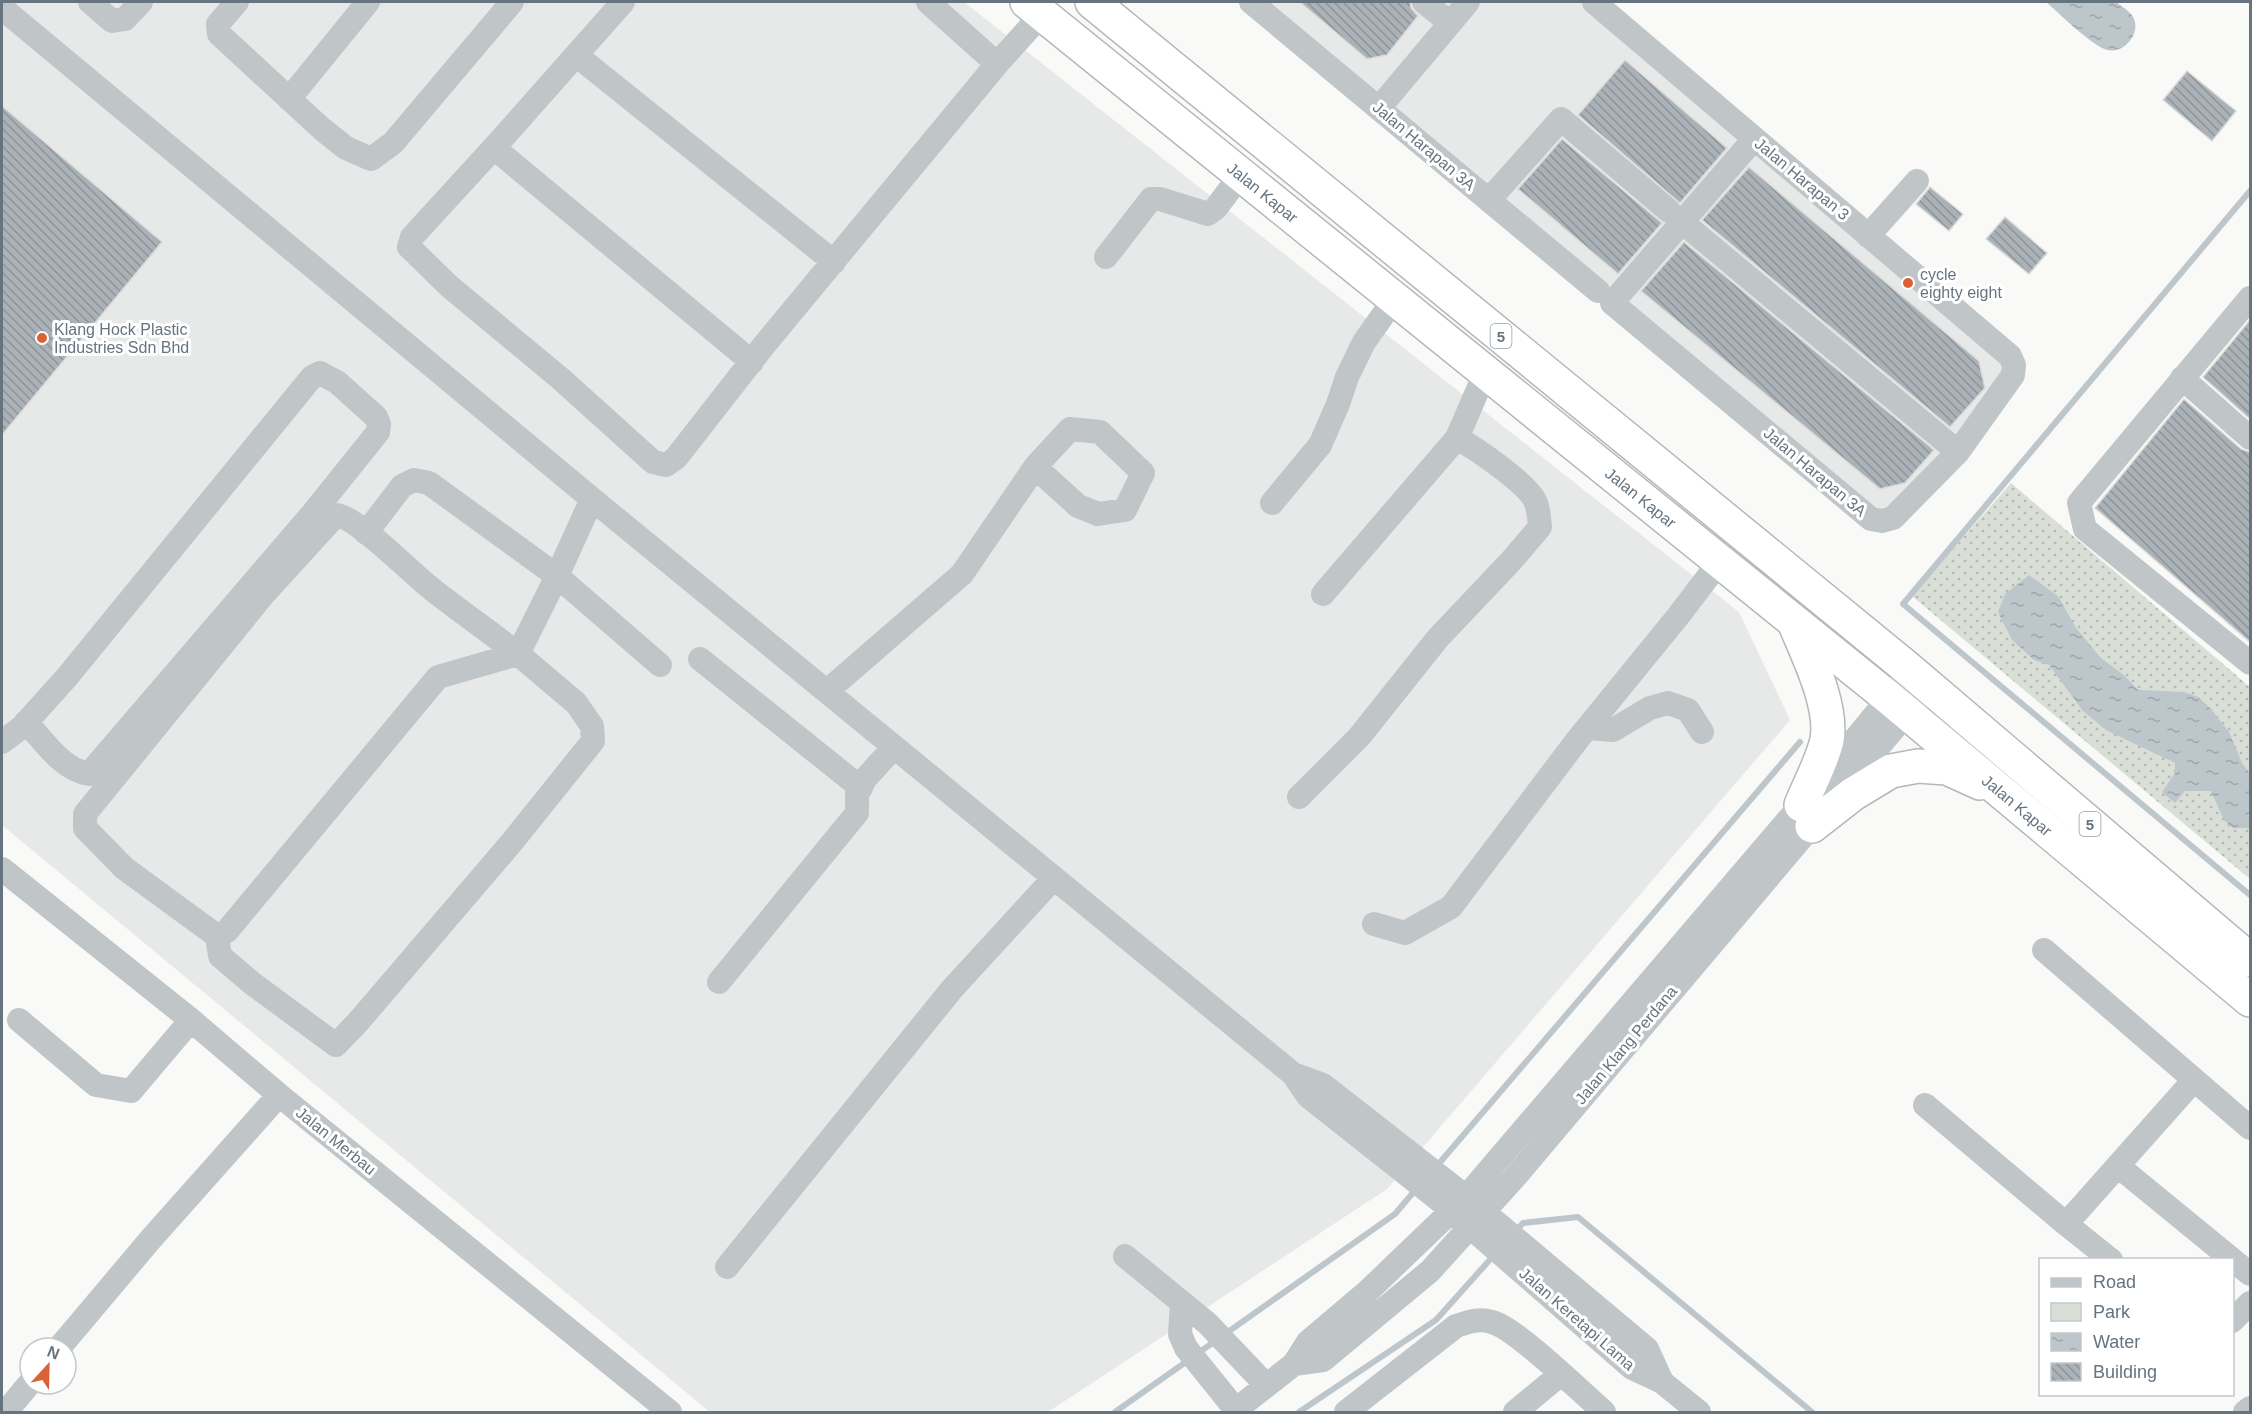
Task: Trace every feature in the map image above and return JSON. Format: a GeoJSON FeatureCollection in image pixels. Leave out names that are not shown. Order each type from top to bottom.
{"type":"FeatureCollection","features":[{"type":"Feature","properties":{"kind":"highway","name":"Jalan Kapar"},"geometry":{"type":"LineString","coordinates":[[1092,2],[1920,679],[2250,960]]}},
{"type":"Feature","properties":{"kind":"highway","name":"Jalan Kapar"},"geometry":{"type":"LineString","coordinates":[[1035,8],[1396,297],[1898,705],[2250,1000]]}},
{"type":"Feature","properties":{"kind":"highway"},"geometry":{"type":"LineString","coordinates":[[1795,622],[1817,682],[1828,721],[1826,741],[1806,815]]}},
{"type":"Feature","properties":{"kind":"highway"},"geometry":{"type":"LineString","coordinates":[[1806,815],[1853,794],[1891,771],[1918,766],[1947,768],[2006,795]]}},
{"type":"Feature","properties":{"kind":"street"},"geometry":{"type":"LineString","coordinates":[[90,2],[112,21],[125,19],[141,2]]}},
{"type":"Feature","properties":{"kind":"street"},"geometry":{"type":"LineString","coordinates":[[237,2],[218,24],[219,34],[346,148],[371,159],[393,143],[512,2]]}},
{"type":"Feature","properties":{"kind":"street"},"geometry":{"type":"LineString","coordinates":[[289,99],[368,2]]}},
{"type":"Feature","properties":{"kind":"street"},"geometry":{"type":"LineString","coordinates":[[623,2],[412,237],[410,247],[449,286],[561,379],[653,462],[666,465],[676,458],[997,64],[1035,8]]}},
{"type":"Feature","properties":{"kind":"street"},"geometry":{"type":"LineString","coordinates":[[928,2],[997,64]]}},
{"type":"Feature","properties":{"kind":"street","name":"Jalan Harapan 3A"},"geometry":{"type":"LineString","coordinates":[[1251,2],[1871,519],[1882,521],[1893,518],[1958,452],[2013,375],[2014,365],[2010,356]]}},
{"type":"Feature","properties":{"kind":"street"},"geometry":{"type":"LineString","coordinates":[[1424,2],[1450,23]]}},
{"type":"Feature","properties":{"kind":"street"},"geometry":{"type":"LineString","coordinates":[[1379,108],[1468,2]]}},
{"type":"Feature","properties":{"kind":"street","name":"Jalan Harapan 3"},"geometry":{"type":"LineString","coordinates":[[1594,2],[2010,356]]}},
{"type":"Feature","properties":{"kind":"street","name":"Jalan Keretapi Lama"},"geometry":{"type":"LineString","coordinates":[[2,8],[592,499],[1293,1074],[1308,1096],[1405,1163],[1450,1197],[1516,1253],[1647,1349],[1662,1382],[1699,1413]]}},
{"type":"Feature","properties":{"kind":"street"},"geometry":{"type":"LineString","coordinates":[[576,55],[834,262]]}},
{"type":"Feature","properties":{"kind":"street"},"geometry":{"type":"LineString","coordinates":[[1489,200],[1561,119],[1958,452]]}},
{"type":"Feature","properties":{"kind":"street"},"geometry":{"type":"LineString","coordinates":[[1605,297],[1675,216],[1754,139]]}},
{"type":"Feature","properties":{"kind":"street"},"geometry":{"type":"LineString","coordinates":[[494,148],[752,362]]}},
{"type":"Feature","properties":{"kind":"street"},"geometry":{"type":"LineString","coordinates":[[1106,257],[1151,199],[1160,199],[1208,214],[1216,208],[1242,173]]}},
{"type":"Feature","properties":{"kind":"street"},"geometry":{"type":"LineString","coordinates":[[1868,236],[1917,182]]}},
{"type":"Feature","properties":{"kind":"street"},"geometry":{"type":"LineString","coordinates":[[1272,503],[1320,445],[1347,377],[1364,342],[1396,297]]}},
{"type":"Feature","properties":{"kind":"street"},"geometry":{"type":"LineString","coordinates":[[2250,298],[2079,503],[2085,529],[2250,663]]}},
{"type":"Feature","properties":{"kind":"street"},"geometry":{"type":"LineString","coordinates":[[1323,594],[1457,438],[1486,371]]}},
{"type":"Feature","properties":{"kind":"street"},"geometry":{"type":"LineString","coordinates":[[2,742],[26,722],[67,676],[312,377],[320,374],[337,382],[376,417],[379,424],[378,432],[312,513],[89,774],[79,772],[62,761],[26,722]]}},
{"type":"Feature","properties":{"kind":"street"},"geometry":{"type":"LineString","coordinates":[[2182,378],[2250,438]]}},
{"type":"Feature","properties":{"kind":"street"},"geometry":{"type":"LineString","coordinates":[[1299,797],[1359,738],[1438,638],[1540,527],[1536,502],[1520,483],[1478,449],[1457,438]]}},
{"type":"Feature","properties":{"kind":"street"},"geometry":{"type":"LineString","coordinates":[[827,691],[962,574],[1035,468]]}},
{"type":"Feature","properties":{"kind":"street"},"geometry":{"type":"LineString","coordinates":[[366,533],[402,486],[414,480],[429,483],[557,576],[660,665]]}},
{"type":"Feature","properties":{"kind":"street"},"geometry":{"type":"LineString","coordinates":[[217,936],[227,931],[438,677],[518,654],[592,499]]}},
{"type":"Feature","properties":{"kind":"street"},"geometry":{"type":"LineString","coordinates":[[336,515],[343,516],[366,533],[432,590],[518,654],[576,703],[592,726],[593,741],[512,843],[336,1045],[220,956],[217,936],[123,868],[86,828],[85,814],[263,595],[336,515]]}},
{"type":"Feature","properties":{"kind":"street"},"geometry":{"type":"LineString","coordinates":[[1374,924],[1406,933],[1451,907],[1587,728],[1720,561]]}},
{"type":"Feature","properties":{"kind":"street"},"geometry":{"type":"LineString","coordinates":[[700,659],[861,788]]}},
{"type":"Feature","properties":{"kind":"street","name":"Jalan Klang Perdana"},"geometry":{"type":"LineString","coordinates":[[1294,1364],[1323,1360],[1485,1227],[1806,815],[1920,679]]}},
{"type":"Feature","properties":{"kind":"street"},"geometry":{"type":"LineString","coordinates":[[1587,728],[1612,730],[1650,708],[1668,703],[1688,710],[1702,732]]}},
{"type":"Feature","properties":{"kind":"street"},"geometry":{"type":"LineString","coordinates":[[719,982],[857,813],[857,794],[865,779],[894,747]]}},
{"type":"Feature","properties":{"kind":"street","name":"Jalan Klang Perdana"},"geometry":{"type":"LineString","coordinates":[[1234,1411],[1294,1364],[1308,1342],[1367,1292],[1450,1197],[1806,815]]}},
{"type":"Feature","properties":{"kind":"street","name":"Jalan Merbau"},"geometry":{"type":"LineString","coordinates":[[2,871],[191,1020],[279,1095],[670,1413]]}},
{"type":"Feature","properties":{"kind":"street"},"geometry":{"type":"LineString","coordinates":[[728,1267],[952,989],[1053,879]]}},
{"type":"Feature","properties":{"kind":"street"},"geometry":{"type":"LineString","coordinates":[[2043,950],[2250,1128]]}},
{"type":"Feature","properties":{"kind":"street"},"geometry":{"type":"LineString","coordinates":[[19,1020],[96,1085],[131,1091],[191,1020]]}},
{"type":"Feature","properties":{"kind":"street"},"geometry":{"type":"LineString","coordinates":[[2066,1224],[2194,1080]]}},
{"type":"Feature","properties":{"kind":"street"},"geometry":{"type":"LineString","coordinates":[[69,1336],[150,1240],[279,1095]]}},
{"type":"Feature","properties":{"kind":"street"},"geometry":{"type":"LineString","coordinates":[[1925,1105],[2108,1258]]}},
{"type":"Feature","properties":{"kind":"street"},"geometry":{"type":"LineString","coordinates":[[2118,1166],[2230,1258]]}},
{"type":"Feature","properties":{"kind":"street"},"geometry":{"type":"LineString","coordinates":[[1125,1256],[1182,1303],[1266,1385]]}},
{"type":"Feature","properties":{"kind":"street"},"geometry":{"type":"LineString","coordinates":[[2234,1261],[2250,1274]]}},
{"type":"Feature","properties":{"kind":"street"},"geometry":{"type":"LineString","coordinates":[[1182,1303],[1180,1334],[1186,1348],[1234,1411]]}},
{"type":"Feature","properties":{"kind":"street"},"geometry":{"type":"LineString","coordinates":[[2234,1319],[2250,1303]]}},
{"type":"Feature","properties":{"kind":"street"},"geometry":{"type":"LineString","coordinates":[[1346,1413],[1456,1326],[1476,1319],[1495,1322],[1513,1333],[1604,1413]]}},
{"type":"Feature","properties":{"kind":"street"},"geometry":{"type":"LineString","coordinates":[[1515,1413],[1561,1374]]}},
{"type":"Feature","properties":{"kind":"street"},"geometry":{"type":"LineString","coordinates":[[10,1407],[19,1396]]}},
{"type":"Feature","properties":{"kind":"street"},"geometry":{"type":"LineString","coordinates":[[2245,1413],[2250,1408]]}},
{"type":"Feature","properties":{"kind":"shaded area"},"geometry":{"type":"Polygon","coordinates":[[[2,2],[964,2],[1739,612],[1790,720],[1387,1189],[1048,1412],[710,1412],[2,825],[2,2]]]}},
{"type":"Feature","properties":{"kind":"shaded area"},"geometry":{"type":"Polygon","coordinates":[[[1263,2],[1582,2],[2006,363],[2006,374],[1945,456],[1890,510],[1875,511],[1263,2]]]}},
{"type":"Feature","properties":{"kind":"green space"},"geometry":{"type":"Polygon","coordinates":[[[2011,483],[2250,687],[2250,879],[1912,596],[2011,483]]]}},
{"type":"Feature","properties":{"kind":"water"},"geometry":{"type":"Polygon","coordinates":[[[2046,2],[2116,2],[2133,17],[2135,29],[2133,36],[2120,49],[2107,50],[2084,36],[2046,2]]]}},
{"type":"Feature","properties":{"kind":"water"},"geometry":{"type":"Polygon","coordinates":[[[2029,575],[2058,596],[2076,628],[2101,658],[2125,676],[2138,690],[2184,692],[2198,697],[2211,709],[2229,732],[2242,763],[2250,774],[2250,828],[2233,828],[2224,820],[2211,791],[2185,791],[2175,803],[2162,792],[2175,773],[2175,763],[2106,730],[2083,711],[2049,665],[2034,660],[2012,640],[1998,612],[2005,594],[2029,575]]]}},
{"type":"Feature","properties":{"kind":"building"},"geometry":{"type":"Polygon","coordinates":[[[1300,2],[1410,2],[1411,8],[1418,16],[1387,55],[1367,59],[1300,2]]]}},
{"type":"Feature","properties":{"kind":"building"},"geometry":{"type":"Polygon","coordinates":[[[1625,60],[1727,148],[1680,203],[1578,115],[1625,60]]]}},
{"type":"Feature","properties":{"kind":"building"},"geometry":{"type":"Polygon","coordinates":[[[2187,71],[2236,111],[2212,141],[2163,100],[2187,71]]]}},
{"type":"Feature","properties":{"kind":"building","name":"Klang Hock Plastic Industries Sdn Bhd"},"geometry":{"type":"Polygon","coordinates":[[[2,106],[162,242],[2,435],[2,106]]]}},
{"type":"Feature","properties":{"kind":"building"},"geometry":{"type":"Polygon","coordinates":[[[1562,139],[1662,223],[1618,274],[1518,189],[1562,139]]]}},
{"type":"Feature","properties":{"kind":"building"},"geometry":{"type":"Polygon","coordinates":[[[1749,167],[1979,361],[1985,388],[1950,427],[1702,220],[1749,167]]]}},
{"type":"Feature","properties":{"kind":"building"},"geometry":{"type":"Polygon","coordinates":[[[1930,187],[1963,214],[1949,231],[1916,204],[1930,187]]]}},
{"type":"Feature","properties":{"kind":"building"},"geometry":{"type":"Polygon","coordinates":[[[2005,217],[2047,253],[2029,274],[1986,239],[2005,217]]]}},
{"type":"Feature","properties":{"kind":"building"},"geometry":{"type":"Polygon","coordinates":[[[1684,242],[1934,450],[1905,483],[1880,489],[1641,291],[1684,242]]]}},
{"type":"Feature","properties":{"kind":"building"},"geometry":{"type":"Polygon","coordinates":[[[2250,320],[2250,419],[2203,377],[2250,320]]]}},
{"type":"Feature","properties":{"kind":"building"},"geometry":{"type":"Polygon","coordinates":[[[2184,399],[2241,449],[2250,452],[2250,642],[2095,508],[2184,399]]]}},
{"type":"Feature","properties":{"kind":"waterway"},"geometry":{"type":"LineString","coordinates":[[2250,191],[1903,604],[2250,895]]}},
{"type":"Feature","properties":{"kind":"waterway"},"geometry":{"type":"LineString","coordinates":[[1436,1167],[1800,742]]}},
{"type":"Feature","properties":{"kind":"waterway"},"geometry":{"type":"LineString","coordinates":[[1225,1334],[1395,1214],[1417,1188]]}},
{"type":"Feature","properties":{"kind":"waterway"},"geometry":{"type":"LineString","coordinates":[[1516,1231],[1523,1223],[1578,1217],[1812,1412]]}},
{"type":"Feature","properties":{"kind":"waterway"},"geometry":{"type":"LineString","coordinates":[[1299,1412],[1436,1320],[1495,1254]]}},
{"type":"Feature","properties":{"kind":"waterway"},"geometry":{"type":"LineString","coordinates":[[1198,1353],[1217,1340]]}},
{"type":"Feature","properties":{"kind":"waterway"},"geometry":{"type":"LineString","coordinates":[[1115,1412],[1190,1359]]}},
{"type":"Feature","properties":{"kind":"place","name":"cycle eighty eight"},"geometry":{"type":"Point","coordinates":[1908,283]}},
{"type":"Feature","properties":{"kind":"place","name":"Klang Hock Plastic Industries Sdn Bhd"},"geometry":{"type":"Point","coordinates":[42,338]}}]}
